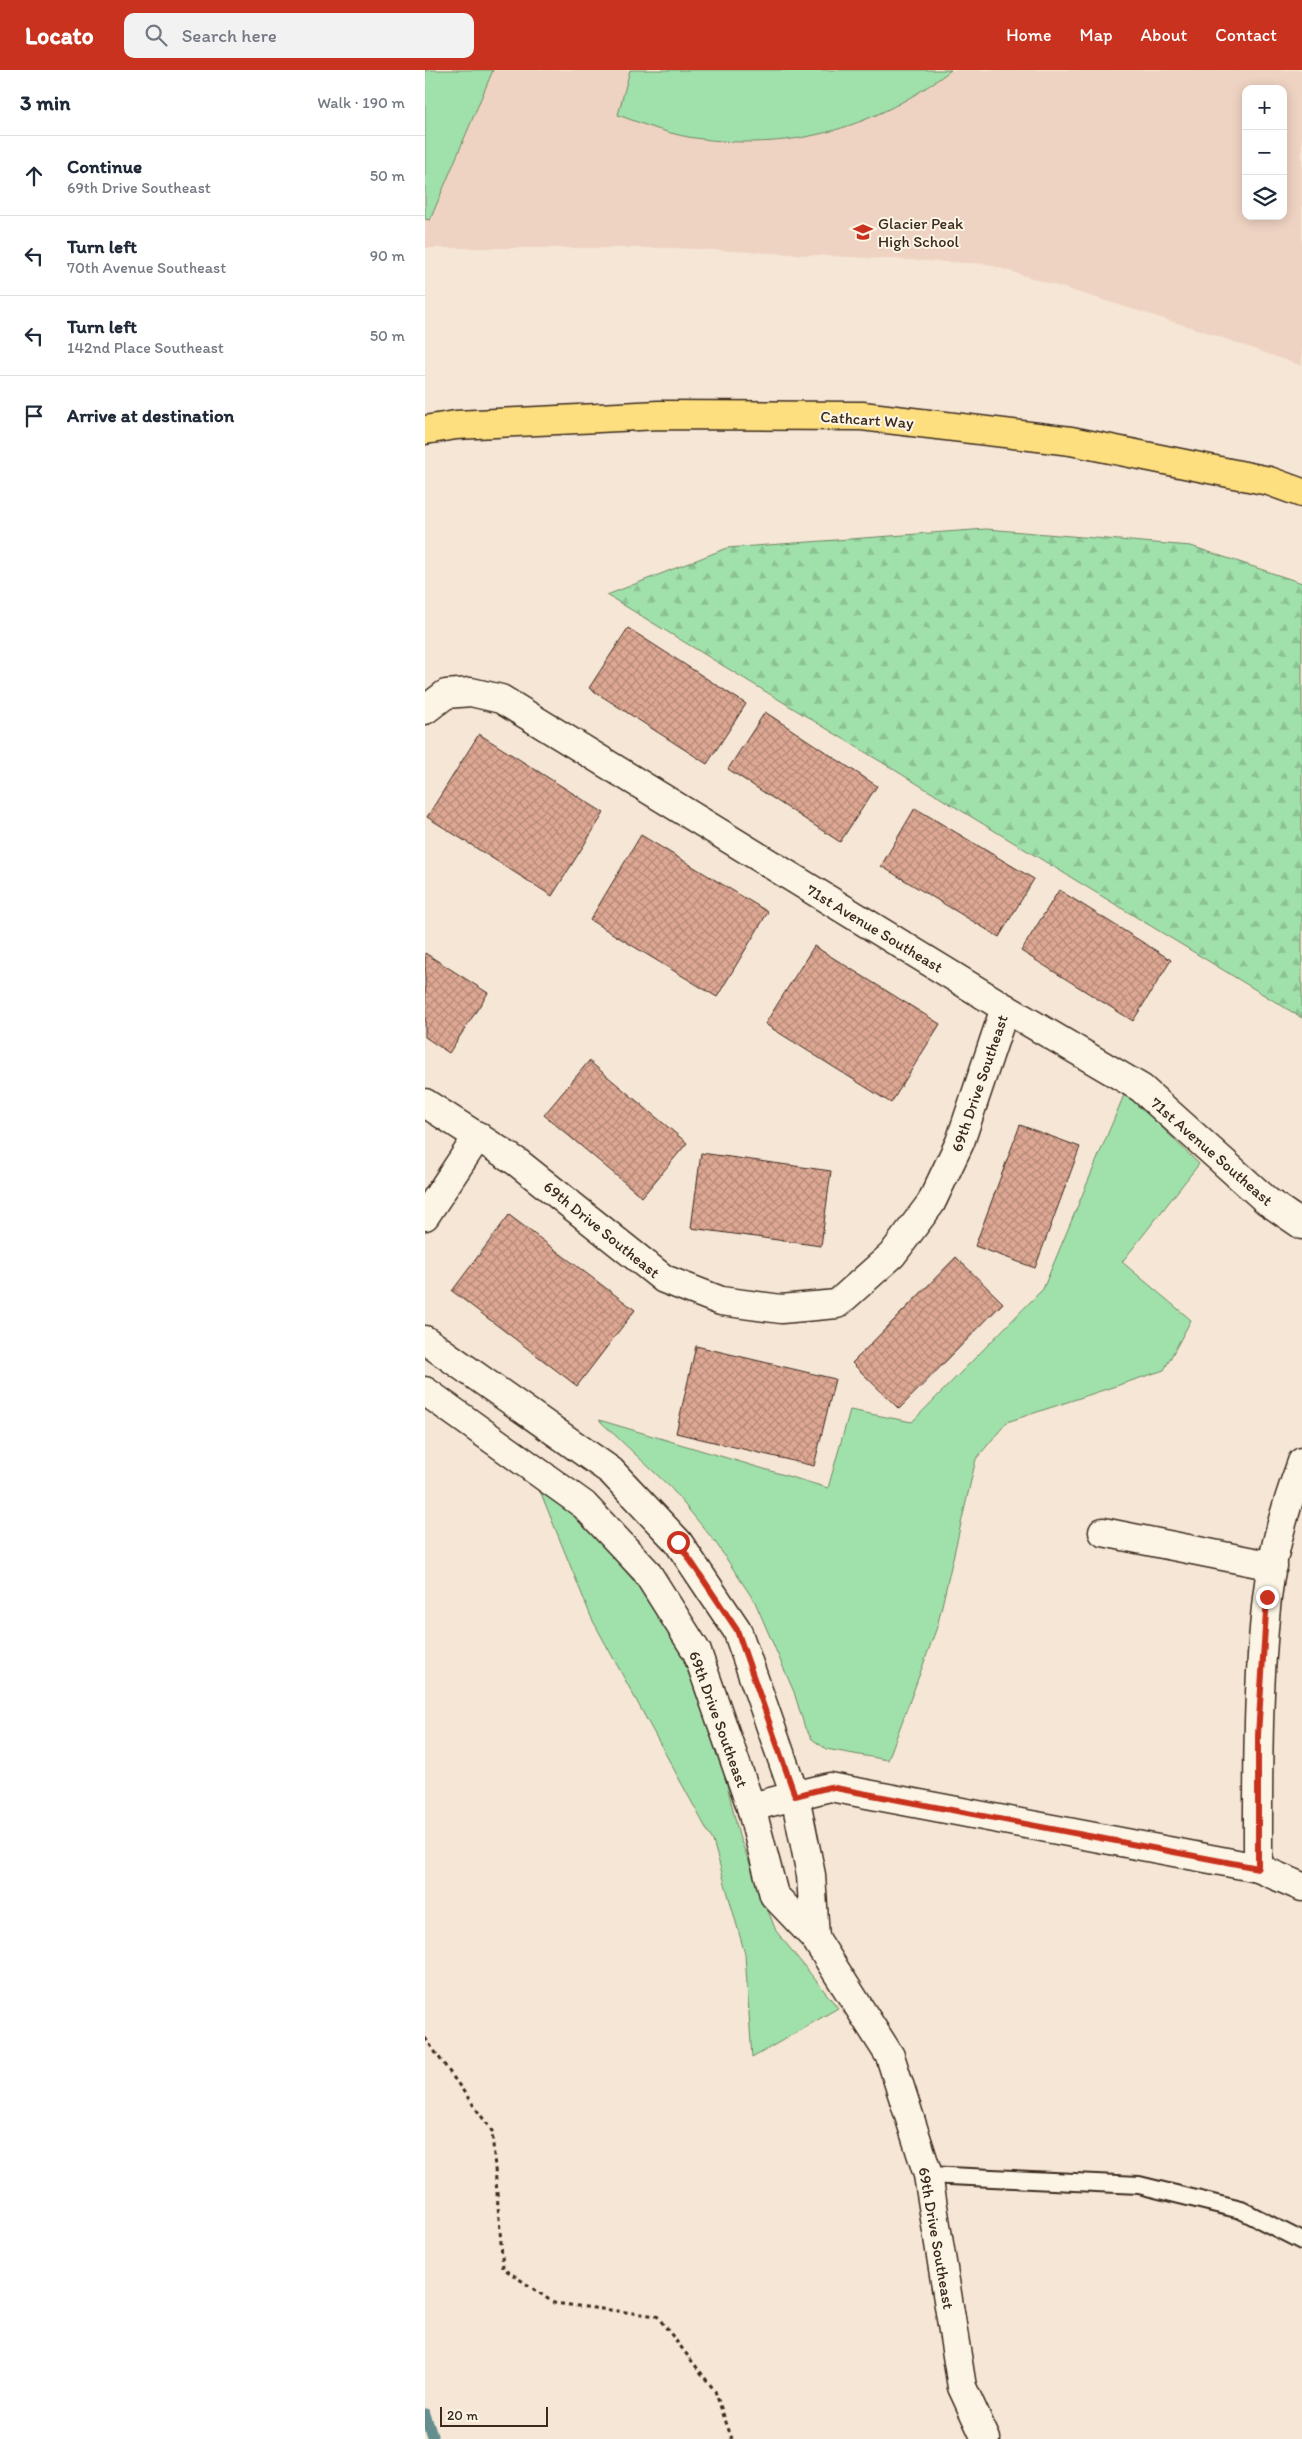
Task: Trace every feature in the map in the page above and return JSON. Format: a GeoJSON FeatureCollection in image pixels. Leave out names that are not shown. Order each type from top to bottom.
{"type":"FeatureCollection","features":[{"type":"Feature","properties":{"kind":"main road","name":"Cathcart Way"},"geometry":{"type":"LineString","coordinates":[[425,430],[456,425],[659,415],[862,416],[1071,442],[1269,481],[1302,492]]}},
{"type":"Feature","properties":{"kind":"street","name":"71st Avenue Southeast"},"geometry":{"type":"LineString","coordinates":[[425,710],[446,694],[471,692],[501,699],[1005,1008],[1141,1088],[1267,1201],[1302,1224]]}},
{"type":"Feature","properties":{"kind":"street","name":"69th Drive Southeast"},"geometry":{"type":"LineString","coordinates":[[425,1103],[517,1162],[664,1279],[721,1301],[781,1309],[837,1304],[892,1255],[931,1203],[960,1142],[1005,1008]]}},
{"type":"Feature","properties":{"kind":"street"},"geometry":{"type":"LineString","coordinates":[[425,1216],[477,1136]]}},
{"type":"Feature","properties":{"kind":"street","name":"69th Drive Southeast"},"geometry":{"type":"LineString","coordinates":[[425,1340],[611,1471],[678,1542],[737,1630],[795,1796],[811,1875],[815,1938]]}},
{"type":"Feature","properties":{"kind":"street","name":"69th Drive Southeast"},"geometry":{"type":"LineString","coordinates":[[425,1390],[584,1505],[647,1571],[697,1652],[751,1807],[774,1895],[815,1938],[890,2056],[929,2175],[962,2387],[986,2439]]}},
{"type":"Feature","properties":{"kind":"street"},"geometry":{"type":"LineString","coordinates":[[1258,1868],[1258,1735],[1267,1597],[1286,1507],[1302,1462]]}},
{"type":"Feature","properties":{"kind":"street"},"geometry":{"type":"LineString","coordinates":[[1103,1532],[1273,1566]]}},
{"type":"Feature","properties":{"kind":"street"},"geometry":{"type":"LineString","coordinates":[[751,1807],[830,1787],[1258,1868],[1302,1887]]}},
{"type":"Feature","properties":{"kind":"lane"},"geometry":{"type":"LineString","coordinates":[[929,2175],[1139,2185],[1241,2210],[1302,2242]]}},
{"type":"Feature","properties":{"kind":"path"},"geometry":{"type":"LineString","coordinates":[[425,2038],[492,2131],[503,2268],[554,2304],[657,2316],[715,2391],[732,2439]]}},
{"type":"Feature","properties":{"kind":"shaded area","name":"Glacier Peak High School"},"geometry":{"type":"Polygon","coordinates":[[[425,70],[1302,70],[1302,366],[1203,331],[987,264],[673,248],[425,248],[425,70]]]}},
{"type":"Feature","properties":{"kind":"green space"},"geometry":{"type":"Polygon","coordinates":[[[425,70],[493,70],[430,220],[425,219],[425,70]]]}},
{"type":"Feature","properties":{"kind":"green space"},"geometry":{"type":"Polygon","coordinates":[[[630,70],[951,70],[923,90],[894,107],[864,120],[834,130],[802,137],[770,141],[737,142],[680,135],[659,130],[618,115],[630,70]]]}},
{"type":"Feature","properties":{"kind":"green space"},"geometry":{"type":"Polygon","coordinates":[[[986,529],[1191,546],[1302,583],[1302,1018],[607,595],[727,548],[986,529]]]}},
{"type":"Feature","properties":{"kind":"green space"},"geometry":{"type":"Polygon","coordinates":[[[1124,1095],[1139,1105],[1199,1164],[1122,1262],[1191,1320],[1164,1370],[1007,1422],[976,1459],[937,1627],[888,1760],[826,1749],[812,1739],[805,1728],[794,1692],[755,1602],[716,1543],[671,1488],[599,1420],[828,1488],[850,1410],[912,1422],[1043,1289],[1124,1095]]]}},
{"type":"Feature","properties":{"kind":"green space"},"geometry":{"type":"Polygon","coordinates":[[[538,1486],[585,1524],[645,1594],[680,1652],[718,1746],[739,1836],[776,1931],[838,2008],[752,2058],[745,1954],[713,1841],[592,1619],[538,1486]]]}},
{"type":"Feature","properties":{"kind":"building"},"geometry":{"type":"Polygon","coordinates":[[[628,628],[746,704],[707,764],[589,688],[628,628]]]}},
{"type":"Feature","properties":{"kind":"building"},"geometry":{"type":"Polygon","coordinates":[[[765,712],[877,786],[840,842],[728,769],[765,712]]]}},
{"type":"Feature","properties":{"kind":"building"},"geometry":{"type":"Polygon","coordinates":[[[479,734],[604,813],[552,896],[427,817],[479,734]]]}},
{"type":"Feature","properties":{"kind":"building"},"geometry":{"type":"Polygon","coordinates":[[[915,808],[1034,879],[999,937],[881,866],[915,808]]]}},
{"type":"Feature","properties":{"kind":"building"},"geometry":{"type":"Polygon","coordinates":[[[641,835],[768,912],[717,997],[590,920],[641,835]]]}},
{"type":"Feature","properties":{"kind":"building"},"geometry":{"type":"Polygon","coordinates":[[[1059,890],[1171,960],[1133,1021],[1021,951],[1059,890]]]}},
{"type":"Feature","properties":{"kind":"building"},"geometry":{"type":"Polygon","coordinates":[[[814,946],[940,1024],[891,1103],[765,1024],[814,946]]]}},
{"type":"Feature","properties":{"kind":"building"},"geometry":{"type":"Polygon","coordinates":[[[425,953],[488,993],[449,1053],[425,1037],[425,953]]]}},
{"type":"Feature","properties":{"kind":"building"},"geometry":{"type":"Polygon","coordinates":[[[589,1061],[687,1143],[642,1197],[544,1115],[589,1061]]]}},
{"type":"Feature","properties":{"kind":"building"},"geometry":{"type":"Polygon","coordinates":[[[1020,1125],[1080,1147],[1035,1268],[975,1246],[1020,1125]]]}},
{"type":"Feature","properties":{"kind":"building"},"geometry":{"type":"Polygon","coordinates":[[[701,1153],[831,1171],[821,1246],[691,1228],[701,1153]]]}},
{"type":"Feature","properties":{"kind":"building"},"geometry":{"type":"Polygon","coordinates":[[[509,1215],[635,1310],[577,1386],[452,1291],[509,1215]]]}},
{"type":"Feature","properties":{"kind":"building"},"geometry":{"type":"Polygon","coordinates":[[[956,1257],[1003,1303],[899,1409],[852,1363],[956,1257]]]}},
{"type":"Feature","properties":{"kind":"building"},"geometry":{"type":"Polygon","coordinates":[[[696,1346],[835,1379],[814,1466],[676,1433],[696,1346]]]}},
{"type":"Feature","properties":{"kind":"waterway"},"geometry":{"type":"LineString","coordinates":[[425,2414],[433,2439]]}},
{"type":"Feature","properties":{"kind":"place","name":"Glacier Peak High School"},"geometry":{"type":"Point","coordinates":[863,232]}},
{"type":"Feature","properties":{"kind":"route"},"geometry":{"type":"LineString","coordinates":[[678,1542],[737,1630],[795,1796],[830,1787],[1258,1868],[1258,1735],[1267,1597]]}}]}
